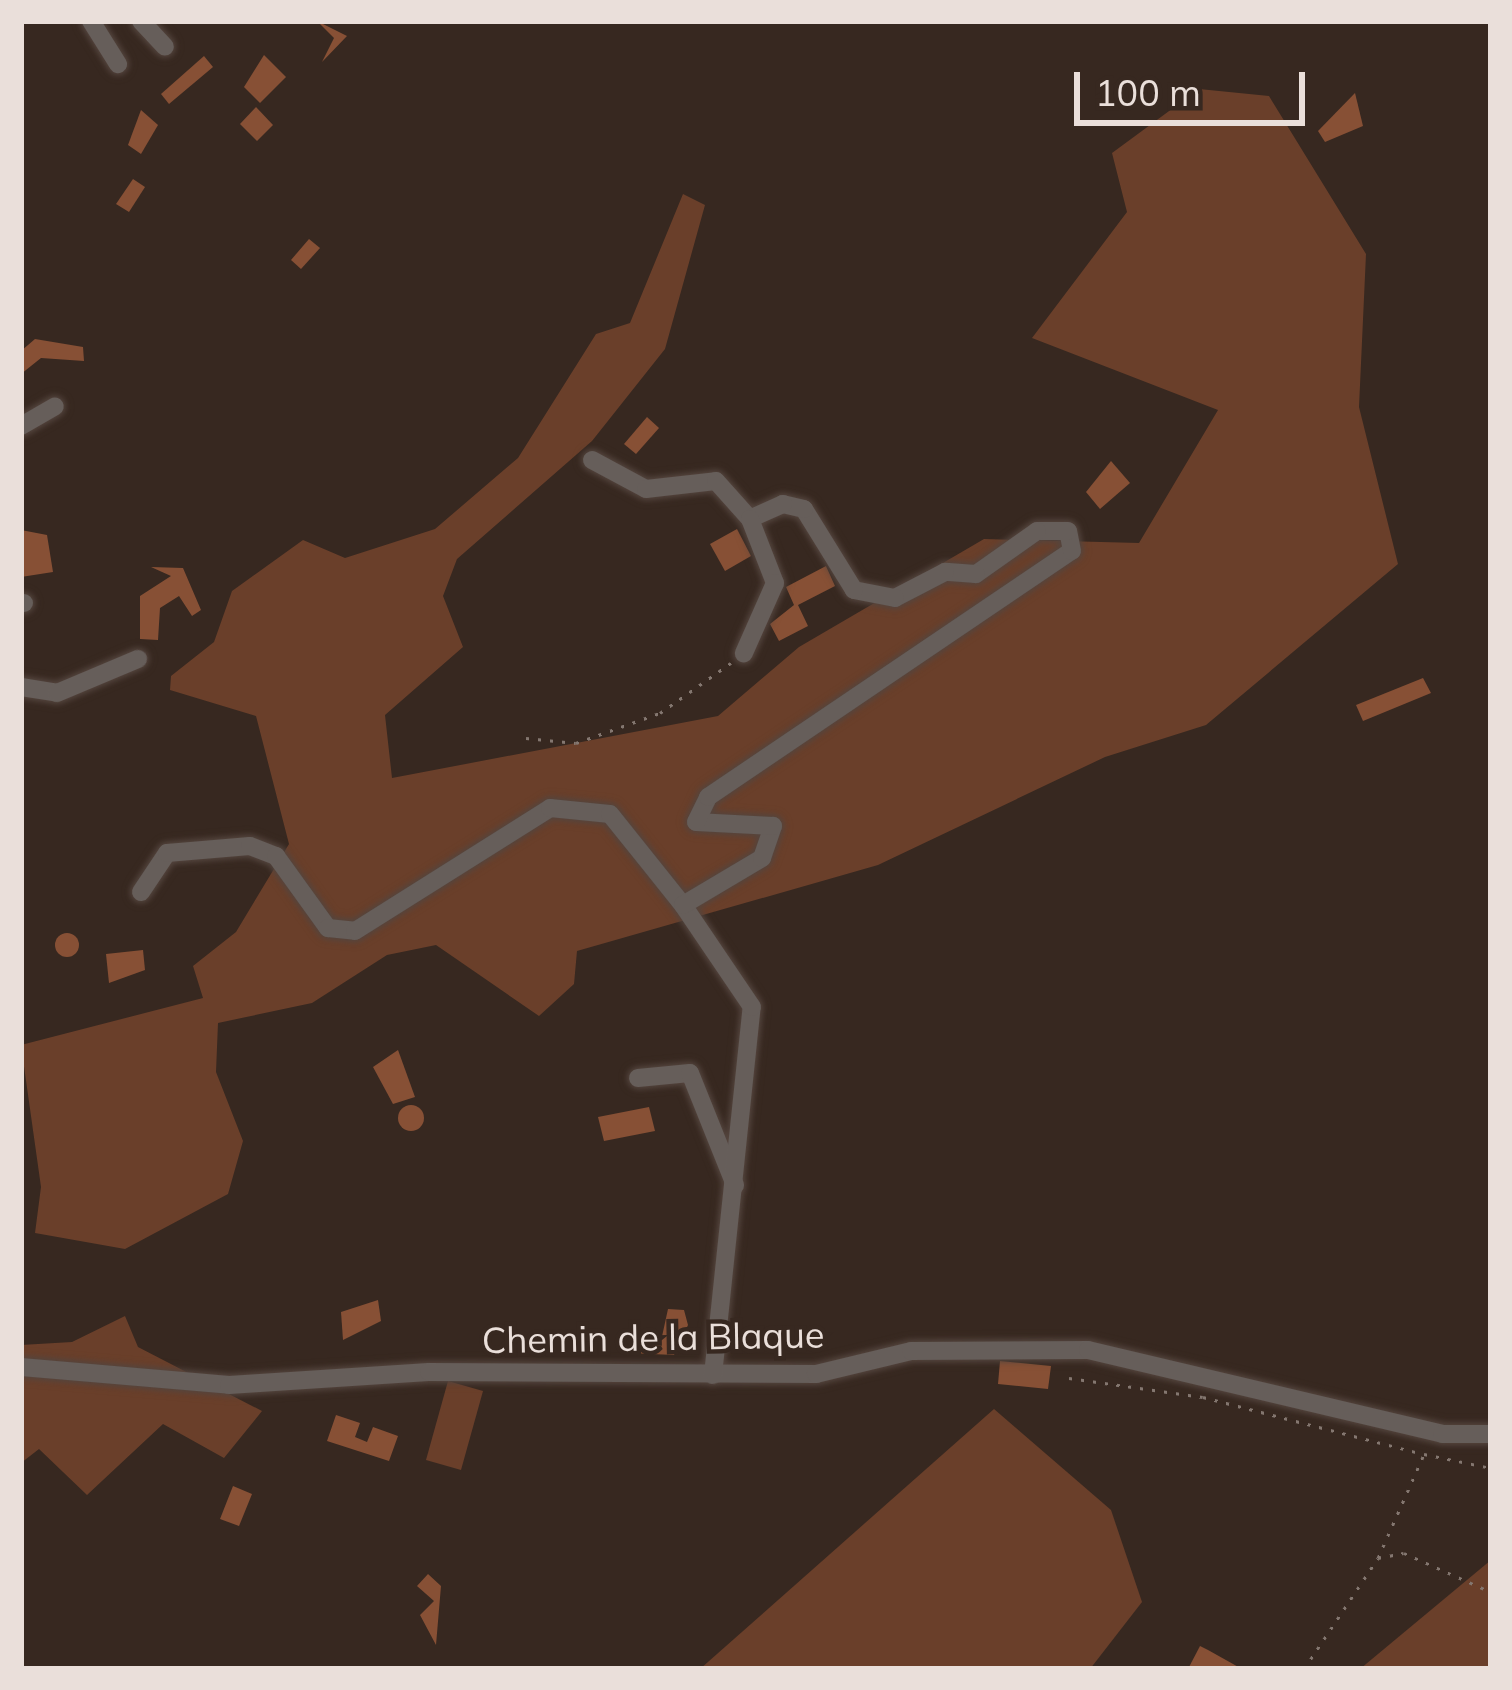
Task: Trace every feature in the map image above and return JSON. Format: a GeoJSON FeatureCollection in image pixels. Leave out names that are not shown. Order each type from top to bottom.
{"type":"FeatureCollection","features":[{"type":"Feature","properties":{"kind":"street"},"geometry":{"type":"LineString","coordinates":[[92,21],[118,64]]}},
{"type":"Feature","properties":{"kind":"street"},"geometry":{"type":"LineString","coordinates":[[141,21],[165,47]]}},
{"type":"Feature","properties":{"kind":"street"},"geometry":{"type":"LineString","coordinates":[[21,426],[55,406]]}},
{"type":"Feature","properties":{"kind":"street"},"geometry":{"type":"LineString","coordinates":[[592,460],[646,489],[716,481],[750,519],[775,583],[745,653]]}},
{"type":"Feature","properties":{"kind":"street"},"geometry":{"type":"LineString","coordinates":[[683,905],[724,871],[762,858],[773,826],[753,818],[711,829],[696,822],[708,796],[1072,551],[1068,531],[1037,532],[976,574],[945,572],[895,598],[854,590],[804,509],[783,504],[750,519]]}},
{"type":"Feature","properties":{"kind":"street"},"geometry":{"type":"LineString","coordinates":[[21,687],[57,693],[138,659]]}},
{"type":"Feature","properties":{"kind":"street"},"geometry":{"type":"LineString","coordinates":[[141,892],[167,854],[250,846],[276,856],[328,928],[355,931],[550,808],[610,814],[683,905],[752,1007],[713,1375]]}},
{"type":"Feature","properties":{"kind":"street"},"geometry":{"type":"LineString","coordinates":[[638,1078],[690,1073],[735,1185]]}},
{"type":"Feature","properties":{"kind":"street","name":"Chemin de la Blaque"},"geometry":{"type":"LineString","coordinates":[[21,1367],[229,1385],[816,1374],[911,1351],[1088,1350],[1442,1434],[1491,1434]]}},
{"type":"Feature","properties":{"kind":"path"},"geometry":{"type":"LineString","coordinates":[[526,738],[576,743],[660,712],[745,653]]}},
{"type":"Feature","properties":{"kind":"path"},"geometry":{"type":"LineString","coordinates":[[1069,1378],[1202,1397],[1491,1468]]}},
{"type":"Feature","properties":{"kind":"path"},"geometry":{"type":"LineString","coordinates":[[1304,1669],[1378,1558],[1424,1454]]}},
{"type":"Feature","properties":{"kind":"path"},"geometry":{"type":"LineString","coordinates":[[1378,1558],[1404,1553],[1491,1592]]}},
{"type":"Feature","properties":{"kind":"shaded area"},"geometry":{"type":"Polygon","coordinates":[[[1199,89],[1269,96],[1366,254],[1359,407],[1398,564],[1206,725],[1105,757],[878,865],[577,951],[574,984],[539,1016],[436,945],[387,955],[312,1003],[218,1023],[216,1072],[243,1141],[228,1194],[125,1249],[35,1233],[41,1187],[21,1045],[203,998],[193,966],[236,932],[289,844],[256,716],[170,690],[171,676],[214,642],[232,591],[303,540],[345,558],[435,529],[518,458],[596,334],[630,323],[683,194],[705,205],[665,349],[592,441],[457,559],[443,596],[463,647],[385,715],[392,778],[718,716],[799,647],[984,539],[1139,543],[1218,410],[1032,338],[1127,212],[1112,153],[1199,89]]]}},
{"type":"Feature","properties":{"kind":"shaded area"},"geometry":{"type":"Polygon","coordinates":[[[125,1316],[138,1347],[262,1411],[224,1458],[163,1424],[87,1495],[39,1449],[21,1463],[21,1345],[72,1342],[125,1316]]]}},
{"type":"Feature","properties":{"kind":"shaded area"},"geometry":{"type":"Polygon","coordinates":[[[448,1381],[483,1391],[461,1470],[426,1460],[448,1381]]]}},
{"type":"Feature","properties":{"kind":"shaded area"},"geometry":{"type":"Polygon","coordinates":[[[994,1409],[1111,1510],[1142,1602],[1090,1669],[700,1669],[994,1409]]]}},
{"type":"Feature","properties":{"kind":"shaded area"},"geometry":{"type":"Polygon","coordinates":[[[1491,1560],[1491,1669],[1360,1669],[1491,1560]]]}},
{"type":"Feature","properties":{"kind":"building"},"geometry":{"type":"Polygon","coordinates":[[[317,21],[347,36],[322,62],[334,38],[317,21]]]}},
{"type":"Feature","properties":{"kind":"building"},"geometry":{"type":"Polygon","coordinates":[[[264,55],[286,77],[260,103],[244,87],[264,55]]]}},
{"type":"Feature","properties":{"kind":"building"},"geometry":{"type":"Polygon","coordinates":[[[204,56],[213,67],[169,104],[161,94],[204,56]]]}},
{"type":"Feature","properties":{"kind":"building"},"geometry":{"type":"Polygon","coordinates":[[[1355,93],[1363,126],[1325,142],[1318,131],[1355,93]]]}},
{"type":"Feature","properties":{"kind":"building"},"geometry":{"type":"Polygon","coordinates":[[[256,107],[273,125],[257,141],[240,124],[256,107]]]}},
{"type":"Feature","properties":{"kind":"building"},"geometry":{"type":"Polygon","coordinates":[[[141,110],[158,125],[141,154],[128,145],[141,110]]]}},
{"type":"Feature","properties":{"kind":"building"},"geometry":{"type":"Polygon","coordinates":[[[133,179],[145,187],[129,212],[116,204],[133,179]]]}},
{"type":"Feature","properties":{"kind":"building"},"geometry":{"type":"Polygon","coordinates":[[[309,239],[320,248],[301,269],[291,260],[309,239]]]}},
{"type":"Feature","properties":{"kind":"building"},"geometry":{"type":"Polygon","coordinates":[[[35,339],[83,347],[84,361],[41,358],[21,374],[21,351],[35,339]]]}},
{"type":"Feature","properties":{"kind":"building"},"geometry":{"type":"Polygon","coordinates":[[[647,417],[659,428],[636,454],[624,444],[647,417]]]}},
{"type":"Feature","properties":{"kind":"building"},"geometry":{"type":"Polygon","coordinates":[[[1111,461],[1130,483],[1100,509],[1086,492],[1111,461]]]}},
{"type":"Feature","properties":{"kind":"building"},"geometry":{"type":"Polygon","coordinates":[[[737,529],[751,556],[725,571],[710,544],[737,529]]]}},
{"type":"Feature","properties":{"kind":"building"},"geometry":{"type":"Polygon","coordinates":[[[21,530],[47,535],[53,572],[21,577],[21,530]]]}},
{"type":"Feature","properties":{"kind":"building"},"geometry":{"type":"Polygon","coordinates":[[[826,566],[835,586],[798,605],[808,626],[779,641],[770,624],[794,605],[786,587],[826,566]]]}},
{"type":"Feature","properties":{"kind":"building"},"geometry":{"type":"Polygon","coordinates":[[[151,567],[183,568],[201,610],[192,616],[179,596],[160,608],[158,640],[140,639],[140,596],[171,576],[151,567]]]}},
{"type":"Feature","properties":{"kind":"building"},"geometry":{"type":"Polygon","coordinates":[[[1423,678],[1431,693],[1363,721],[1356,705],[1423,678]]]}},
{"type":"Feature","properties":{"kind":"building"},"geometry":{"type":"Polygon","coordinates":[[[67,933],[79,945],[67,957],[55,945],[67,933]]]}},
{"type":"Feature","properties":{"kind":"building"},"geometry":{"type":"Polygon","coordinates":[[[143,950],[145,970],[109,983],[106,954],[143,950]]]}},
{"type":"Feature","properties":{"kind":"building"},"geometry":{"type":"Polygon","coordinates":[[[398,1050],[415,1097],[393,1104],[373,1067],[398,1050]]]}},
{"type":"Feature","properties":{"kind":"building"},"geometry":{"type":"Polygon","coordinates":[[[411,1105],[424,1118],[411,1131],[398,1118],[411,1105]]]}},
{"type":"Feature","properties":{"kind":"building"},"geometry":{"type":"Polygon","coordinates":[[[649,1107],[655,1131],[604,1141],[598,1117],[649,1107]]]}},
{"type":"Feature","properties":{"kind":"building"},"geometry":{"type":"Polygon","coordinates":[[[378,1300],[381,1321],[343,1340],[341,1312],[378,1300]]]}},
{"type":"Feature","properties":{"kind":"building"},"geometry":{"type":"Polygon","coordinates":[[[668,1309],[684,1310],[688,1325],[674,1355],[629,1353],[629,1340],[661,1341],[668,1309]]]}},
{"type":"Feature","properties":{"kind":"building"},"geometry":{"type":"Polygon","coordinates":[[[1000,1361],[1051,1366],[1048,1389],[998,1384],[1000,1361]]]}},
{"type":"Feature","properties":{"kind":"building"},"geometry":{"type":"Polygon","coordinates":[[[336,1415],[360,1423],[355,1437],[367,1442],[373,1427],[398,1436],[389,1461],[327,1441],[336,1415]]]}},
{"type":"Feature","properties":{"kind":"building"},"geometry":{"type":"Polygon","coordinates":[[[233,1486],[252,1494],[239,1526],[220,1519],[233,1486]]]}},
{"type":"Feature","properties":{"kind":"building"},"geometry":{"type":"Polygon","coordinates":[[[428,1574],[441,1586],[436,1645],[420,1615],[434,1601],[417,1586],[428,1574]]]}},
{"type":"Feature","properties":{"kind":"building"},"geometry":{"type":"Polygon","coordinates":[[[1200,1646],[1208,1650],[1242,1669],[1188,1669],[1200,1646]]]}}]}
